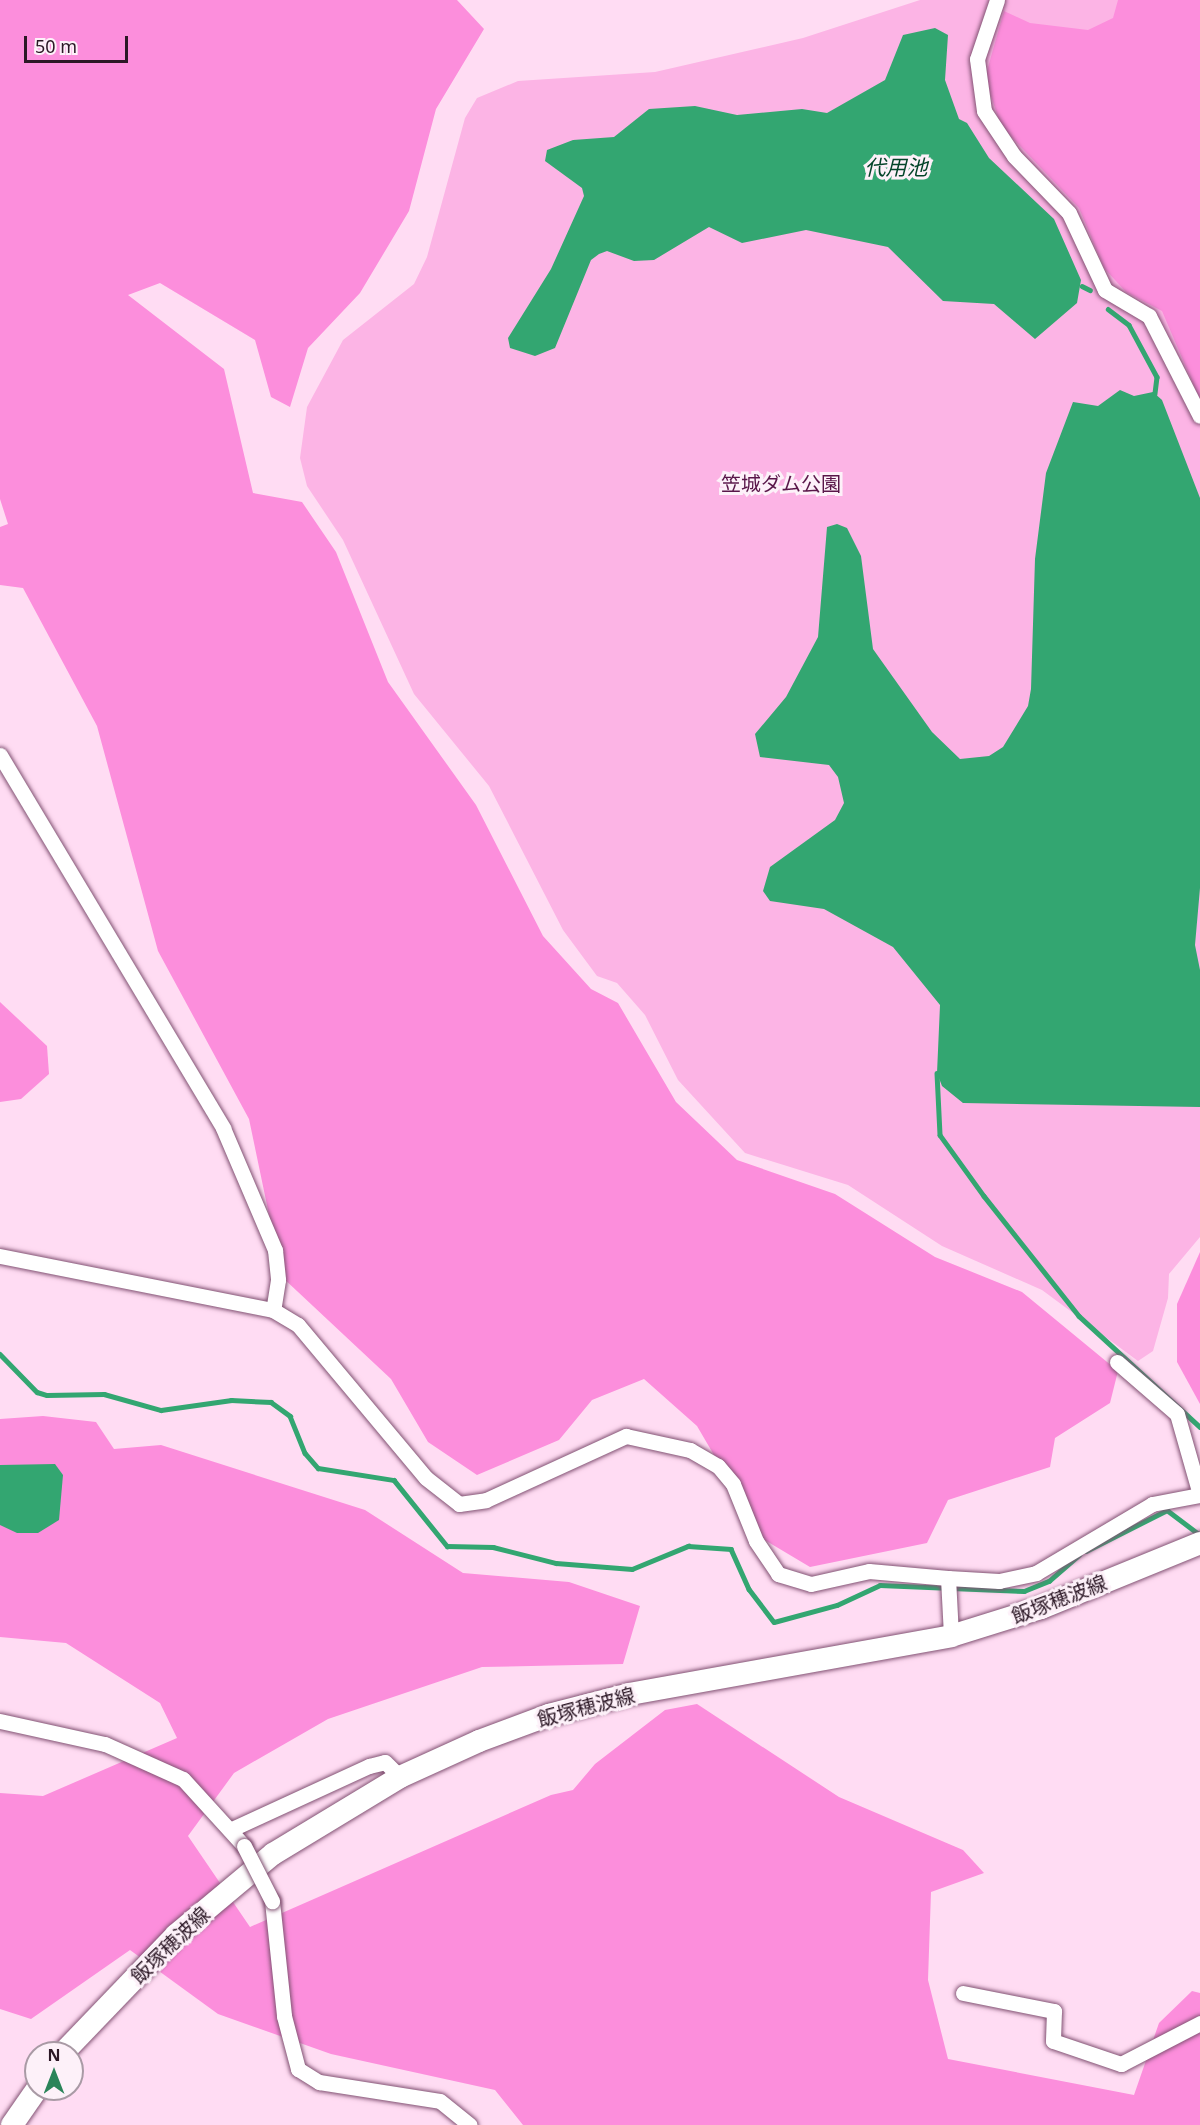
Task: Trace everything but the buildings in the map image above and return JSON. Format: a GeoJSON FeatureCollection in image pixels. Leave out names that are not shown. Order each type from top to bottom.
{"type":"FeatureCollection","features":[{"type":"Feature","properties":{"kind":"main road","name":"飯塚穂波線"},"geometry":{"type":"LineString","coordinates":[[74,2041],[176,1935],[273,1854],[400,1777],[549,1715],[630,1694],[951,1636],[1041,1608],[1200,1543]]}},
{"type":"Feature","properties":{"kind":"main road"},"geometry":{"type":"LineString","coordinates":[[12,2125],[29,2101]]}},
{"type":"Feature","properties":{"kind":"street"},"geometry":{"type":"LineString","coordinates":[[996,0],[977,59],[984,111],[1014,156],[1069,213],[1105,290],[1149,316],[1200,416]]}},
{"type":"Feature","properties":{"kind":"street"},"geometry":{"type":"LineString","coordinates":[[0,754],[223,1128],[275,1250],[278,1280],[273,1310]]}},
{"type":"Feature","properties":{"kind":"street"},"geometry":{"type":"LineString","coordinates":[[0,1256],[273,1310],[298,1325],[426,1478],[459,1504],[486,1500],[626,1436],[660,1440],[718,1466],[734,1484],[756,1541],[778,1574],[811,1584],[869,1571],[999,1581],[1036,1573],[1152,1504],[1200,1495],[1177,1414],[1117,1362]]}},
{"type":"Feature","properties":{"kind":"street"},"geometry":{"type":"LineString","coordinates":[[948,1578],[951,1636]]}},
{"type":"Feature","properties":{"kind":"street"},"geometry":{"type":"LineString","coordinates":[[0,1721],[105,1744],[183,1779],[234,1828],[272,1901],[284,2016],[298,2069],[319,2082],[440,2101],[470,2125]]}},
{"type":"Feature","properties":{"kind":"street"},"geometry":{"type":"LineString","coordinates":[[234,1828],[369,1766],[385,1762],[400,1777]]}},
{"type":"Feature","properties":{"kind":"street"},"geometry":{"type":"LineString","coordinates":[[963,1993],[1054,2012],[1053,2041],[1106,2062],[1121,2064],[1200,2022]]}},
{"type":"Feature","properties":{"kind":"green space","name":"笠城ダム公園"},"geometry":{"type":"Polygon","coordinates":[[[920,0],[1200,0],[1200,1237],[1169,1274],[1168,1298],[1153,1351],[1138,1361],[1042,1290],[942,1246],[848,1185],[745,1153],[678,1080],[645,1015],[617,983],[597,976],[563,930],[489,786],[414,694],[343,540],[307,486],[300,458],[307,407],[343,340],[414,284],[427,257],[465,118],[477,98],[518,81],[655,72],[803,38],[920,0]]]}},
{"type":"Feature","properties":{"kind":"shaded area"},"geometry":{"type":"Polygon","coordinates":[[[0,0],[457,0],[484,29],[436,109],[409,211],[360,293],[308,348],[290,407],[271,397],[255,340],[160,283],[128,295],[224,369],[253,493],[302,502],[336,552],[388,682],[476,805],[543,936],[591,989],[618,1003],[676,1102],[737,1160],[835,1194],[935,1257],[1022,1292],[1118,1371],[1110,1403],[1055,1438],[1050,1467],[948,1500],[927,1543],[810,1567],[763,1539],[697,1426],[644,1379],[592,1400],[559,1440],[477,1475],[428,1442],[391,1379],[282,1277],[249,1119],[158,951],[97,726],[23,588],[0,585],[0,527],[8,524],[0,499],[0,0]]]}},
{"type":"Feature","properties":{"kind":"shaded area"},"geometry":{"type":"Polygon","coordinates":[[[1118,0],[1200,0],[1200,400],[1162,311],[1126,292],[1104,268],[1079,208],[1001,126],[985,78],[1004,11],[1030,23],[1088,30],[1113,18],[1118,0]]]}},
{"type":"Feature","properties":{"kind":"shaded area"},"geometry":{"type":"Polygon","coordinates":[[[0,1002],[47,1046],[49,1074],[21,1099],[0,1102],[0,1002]]]}},
{"type":"Feature","properties":{"kind":"shaded area"},"geometry":{"type":"Polygon","coordinates":[[[1200,1252],[1200,1404],[1177,1362],[1177,1304],[1200,1252]]]}},
{"type":"Feature","properties":{"kind":"shaded area"},"geometry":{"type":"Polygon","coordinates":[[[43,1416],[96,1422],[114,1449],[161,1445],[365,1510],[463,1573],[569,1582],[640,1606],[623,1664],[482,1667],[328,1719],[234,1773],[188,1836],[250,1927],[551,1795],[573,1790],[595,1764],[665,1710],[697,1704],[839,1797],[963,1850],[984,1873],[931,1892],[928,1980],[948,2059],[1134,2095],[1159,2023],[1192,1991],[1200,1993],[1200,2125],[523,2125],[495,2090],[331,2054],[218,2014],[130,1950],[31,2019],[0,2009],[0,1793],[43,1796],[177,1738],[160,1703],[66,1643],[0,1637],[0,1419],[43,1416]]]}},
{"type":"Feature","properties":{"kind":"water","name":"代用池"},"geometry":{"type":"Polygon","coordinates":[[[935,28],[948,35],[945,80],[959,119],[967,123],[989,158],[1054,219],[1081,280],[1077,303],[1035,339],[994,304],[943,301],[888,247],[806,230],[742,243],[709,227],[654,260],[634,261],[607,251],[599,254],[591,260],[555,348],[535,356],[510,348],[508,338],[551,269],[584,196],[582,188],[545,161],[547,150],[573,140],[614,137],[649,109],[695,106],[737,115],[802,109],[827,113],[885,80],[903,35],[935,28]]]}},
{"type":"Feature","properties":{"kind":"water"},"geometry":{"type":"Polygon","coordinates":[[[1120,390],[1134,396],[1153,392],[1162,400],[1200,498],[1200,888],[1195,945],[1200,970],[1200,1107],[963,1103],[942,1086],[937,1073],[940,1005],[893,947],[824,909],[770,901],[763,891],[770,867],[835,820],[844,803],[838,777],[829,765],[760,757],[755,734],[786,697],[818,637],[827,527],[837,524],[847,528],[861,556],[873,649],[932,732],[960,759],[989,756],[1003,747],[1028,706],[1031,689],[1035,559],[1046,473],[1073,402],[1098,406],[1120,390]]]}},
{"type":"Feature","properties":{"kind":"water"},"geometry":{"type":"Polygon","coordinates":[[[55,1464],[63,1475],[59,1520],[38,1533],[17,1533],[0,1525],[0,1465],[55,1464]]]}},
{"type":"Feature","properties":{"kind":"waterway"},"geometry":{"type":"LineString","coordinates":[[1082,286],[1090,290]]}},
{"type":"Feature","properties":{"kind":"waterway"},"geometry":{"type":"LineString","coordinates":[[1108,309],[1129,325],[1157,377],[1155,394]]}},
{"type":"Feature","properties":{"kind":"waterway"},"geometry":{"type":"LineString","coordinates":[[937,1073],[940,1135],[984,1196],[1079,1316],[1200,1427]]}},
{"type":"Feature","properties":{"kind":"waterway"},"geometry":{"type":"LineString","coordinates":[[0,1354],[37,1392],[47,1395],[104,1394],[161,1410],[231,1400],[271,1402],[290,1416],[305,1453],[318,1468],[394,1480],[447,1546],[493,1547],[556,1563],[632,1569],[688,1546],[731,1549],[749,1589],[774,1622],[837,1605],[880,1585],[1024,1591],[1049,1581],[1079,1555]]}},
{"type":"Feature","properties":{"kind":"waterway"},"geometry":{"type":"LineString","coordinates":[[1086,1551],[1167,1510],[1200,1535]]}}]}
